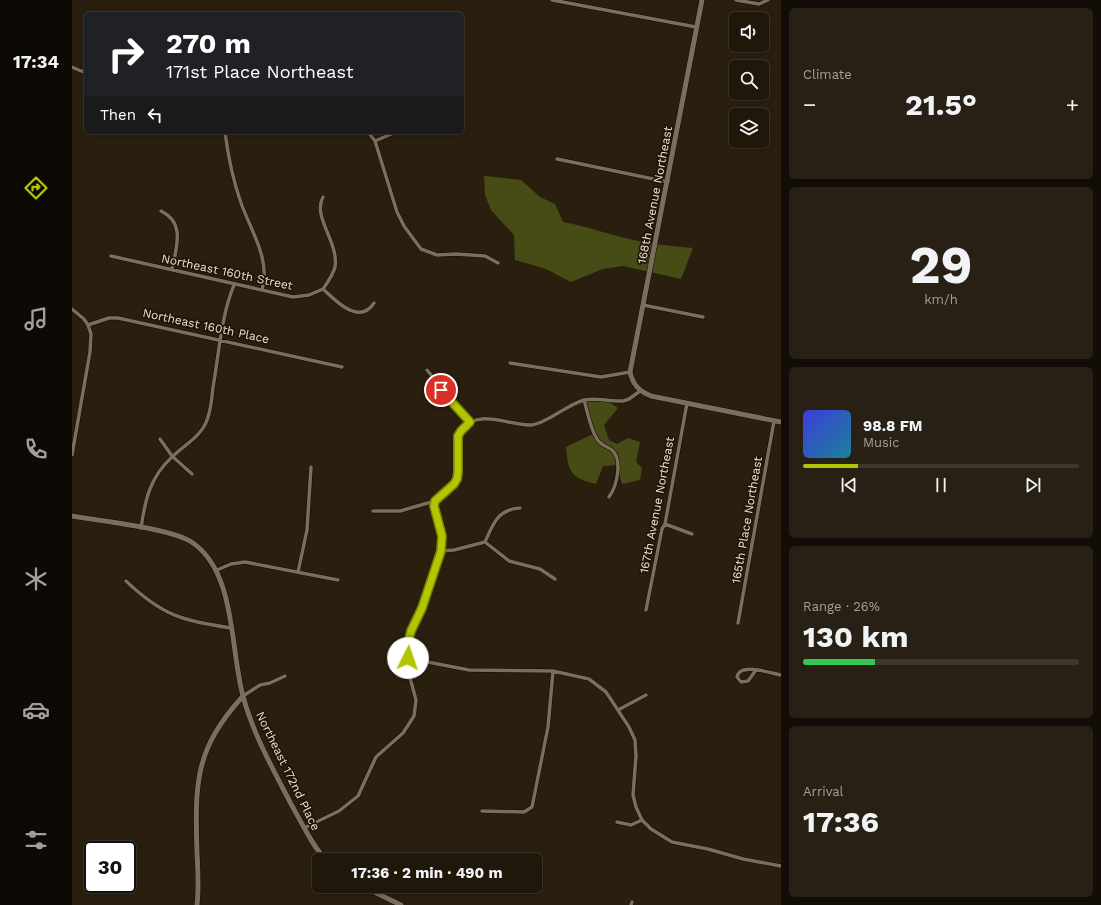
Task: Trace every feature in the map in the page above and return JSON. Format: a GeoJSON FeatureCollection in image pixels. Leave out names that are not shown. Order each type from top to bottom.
{"type":"FeatureCollection","features":[{"type":"Feature","properties":{"kind":"street"},"geometry":{"type":"LineString","coordinates":[[552,0],[696,28]]}},
{"type":"Feature","properties":{"kind":"street","name":"168th Avenue Northeast"},"geometry":{"type":"LineString","coordinates":[[630,372],[668,182],[702,0]]}},
{"type":"Feature","properties":{"kind":"street"},"geometry":{"type":"LineString","coordinates":[[736,0],[759,4],[768,0]]}},
{"type":"Feature","properties":{"kind":"street"},"geometry":{"type":"LineString","coordinates":[[72,67],[84,72]]}},
{"type":"Feature","properties":{"kind":"street"},"geometry":{"type":"LineString","coordinates":[[224,134],[234,179],[264,262],[265,278],[262,290]]}},
{"type":"Feature","properties":{"kind":"street"},"geometry":{"type":"LineString","coordinates":[[370,134],[375,141],[396,212],[415,242],[429,253],[485,256],[498,264]]}},
{"type":"Feature","properties":{"kind":"street"},"geometry":{"type":"LineString","coordinates":[[375,141],[391,134]]}},
{"type":"Feature","properties":{"kind":"street"},"geometry":{"type":"LineString","coordinates":[[557,159],[668,182]]}},
{"type":"Feature","properties":{"kind":"street"},"geometry":{"type":"LineString","coordinates":[[323,198],[320,203],[319,211],[329,234],[336,260],[332,276],[323,289],[350,311],[365,312],[374,304]]}},
{"type":"Feature","properties":{"kind":"street"},"geometry":{"type":"LineString","coordinates":[[161,211],[169,214],[178,232],[172,270]]}},
{"type":"Feature","properties":{"kind":"street","name":"Northeast 160th Street"},"geometry":{"type":"LineString","coordinates":[[111,256],[234,285],[298,297],[309,295],[323,289]]}},
{"type":"Feature","properties":{"kind":"street"},"geometry":{"type":"LineString","coordinates":[[141,528],[145,500],[150,486],[160,468],[172,456],[197,436],[208,419],[221,339],[230,294],[234,285]]}},
{"type":"Feature","properties":{"kind":"street"},"geometry":{"type":"LineString","coordinates":[[644,305],[703,317]]}},
{"type":"Feature","properties":{"kind":"street"},"geometry":{"type":"LineString","coordinates":[[72,310],[84,319],[91,334],[90,352],[72,455]]}},
{"type":"Feature","properties":{"kind":"street","name":"Northeast 160th Place"},"geometry":{"type":"LineString","coordinates":[[88,325],[109,318],[118,318],[221,339],[342,367]]}},
{"type":"Feature","properties":{"kind":"street"},"geometry":{"type":"LineString","coordinates":[[510,363],[601,377],[630,372],[634,384],[640,391],[651,396],[781,422]]}},
{"type":"Feature","properties":{"kind":"street"},"geometry":{"type":"LineString","coordinates":[[427,370],[470,422]]}},
{"type":"Feature","properties":{"kind":"street"},"geometry":{"type":"LineString","coordinates":[[373,511],[400,511],[435,501],[454,484],[457,479],[458,472],[458,436],[470,422],[480,419],[533,425],[584,400],[623,401],[629,399],[640,391]]}},
{"type":"Feature","properties":{"kind":"street"},"geometry":{"type":"LineString","coordinates":[[584,400],[597,439],[616,455],[618,462],[613,491],[609,496]]}},
{"type":"Feature","properties":{"kind":"street","name":"167th Avenue Northeast"},"geometry":{"type":"LineString","coordinates":[[646,610],[662,529],[665,524],[687,403]]}},
{"type":"Feature","properties":{"kind":"street","name":"165th Place Northeast"},"geometry":{"type":"LineString","coordinates":[[738,623],[774,421]]}},
{"type":"Feature","properties":{"kind":"street"},"geometry":{"type":"LineString","coordinates":[[160,439],[172,456],[192,474]]}},
{"type":"Feature","properties":{"kind":"street"},"geometry":{"type":"LineString","coordinates":[[298,572],[307,530],[311,467]]}},
{"type":"Feature","properties":{"kind":"street"},"geometry":{"type":"LineString","coordinates":[[304,828],[339,811],[358,796],[363,789],[376,757],[412,723],[416,710],[416,700],[408,658],[408,643],[411,631],[422,608],[441,551],[442,536],[434,506],[435,501]]}},
{"type":"Feature","properties":{"kind":"street"},"geometry":{"type":"LineString","coordinates":[[441,551],[454,550],[485,542],[500,515],[511,508],[520,508]]}},
{"type":"Feature","properties":{"kind":"street"},"geometry":{"type":"LineString","coordinates":[[72,516],[175,535],[192,542],[201,550],[217,570],[230,564],[245,562],[338,580]]}},
{"type":"Feature","properties":{"kind":"street"},"geometry":{"type":"LineString","coordinates":[[665,524],[692,534]]}},
{"type":"Feature","properties":{"kind":"street"},"geometry":{"type":"LineString","coordinates":[[485,542],[509,561],[540,569],[555,579]]}},
{"type":"Feature","properties":{"kind":"street","name":"Northeast 172nd Place"},"geometry":{"type":"LineString","coordinates":[[217,570],[227,602],[230,628],[243,696],[262,745],[304,828],[320,853]]}},
{"type":"Feature","properties":{"kind":"street"},"geometry":{"type":"LineString","coordinates":[[126,581],[150,603],[165,612],[204,624],[230,628]]}},
{"type":"Feature","properties":{"kind":"street"},"geometry":{"type":"LineString","coordinates":[[408,658],[469,670],[553,671],[589,679],[606,692],[629,727],[635,740],[636,756],[633,795],[636,807],[642,820],[661,837],[672,842],[708,849],[743,860],[781,866]]}},
{"type":"Feature","properties":{"kind":"street"},"geometry":{"type":"LineString","coordinates":[[756,670],[748,681],[741,682],[737,677],[740,671],[744,668],[756,670],[781,675]]}},
{"type":"Feature","properties":{"kind":"street"},"geometry":{"type":"LineString","coordinates":[[482,811],[524,812],[532,807],[548,727],[553,671]]}},
{"type":"Feature","properties":{"kind":"street"},"geometry":{"type":"LineString","coordinates":[[197,905],[198,881],[196,798],[200,766],[208,745],[227,713],[243,696],[260,685],[270,683],[285,676]]}},
{"type":"Feature","properties":{"kind":"street"},"geometry":{"type":"LineString","coordinates":[[618,710],[646,695]]}},
{"type":"Feature","properties":{"kind":"street"},"geometry":{"type":"LineString","coordinates":[[617,822],[631,825],[642,820]]}},
{"type":"Feature","properties":{"kind":"street"},"geometry":{"type":"LineString","coordinates":[[376,893],[401,905]]}},
{"type":"Feature","properties":{"kind":"green space"},"geometry":{"type":"Polygon","coordinates":[[[484,176],[521,180],[540,197],[555,204],[563,222],[637,241],[693,248],[681,279],[623,266],[603,269],[571,282],[546,269],[515,260],[514,235],[491,210],[485,195],[484,176]]]}},
{"type":"Feature","properties":{"kind":"green space"},"geometry":{"type":"Polygon","coordinates":[[[584,400],[608,401],[618,408],[604,425],[609,440],[617,444],[628,438],[640,442],[636,462],[642,468],[640,480],[622,484],[617,465],[603,466],[596,484],[581,479],[572,473],[568,462],[566,447],[595,433],[584,400]]]}},
{"type":"Feature","properties":{"kind":"route"},"geometry":{"type":"LineString","coordinates":[[408,658],[407,650],[411,631],[422,608],[429,583],[441,551],[442,536],[439,519],[434,506],[435,501],[439,496],[448,490],[457,479],[458,436],[470,422],[441,390]]}}]}
